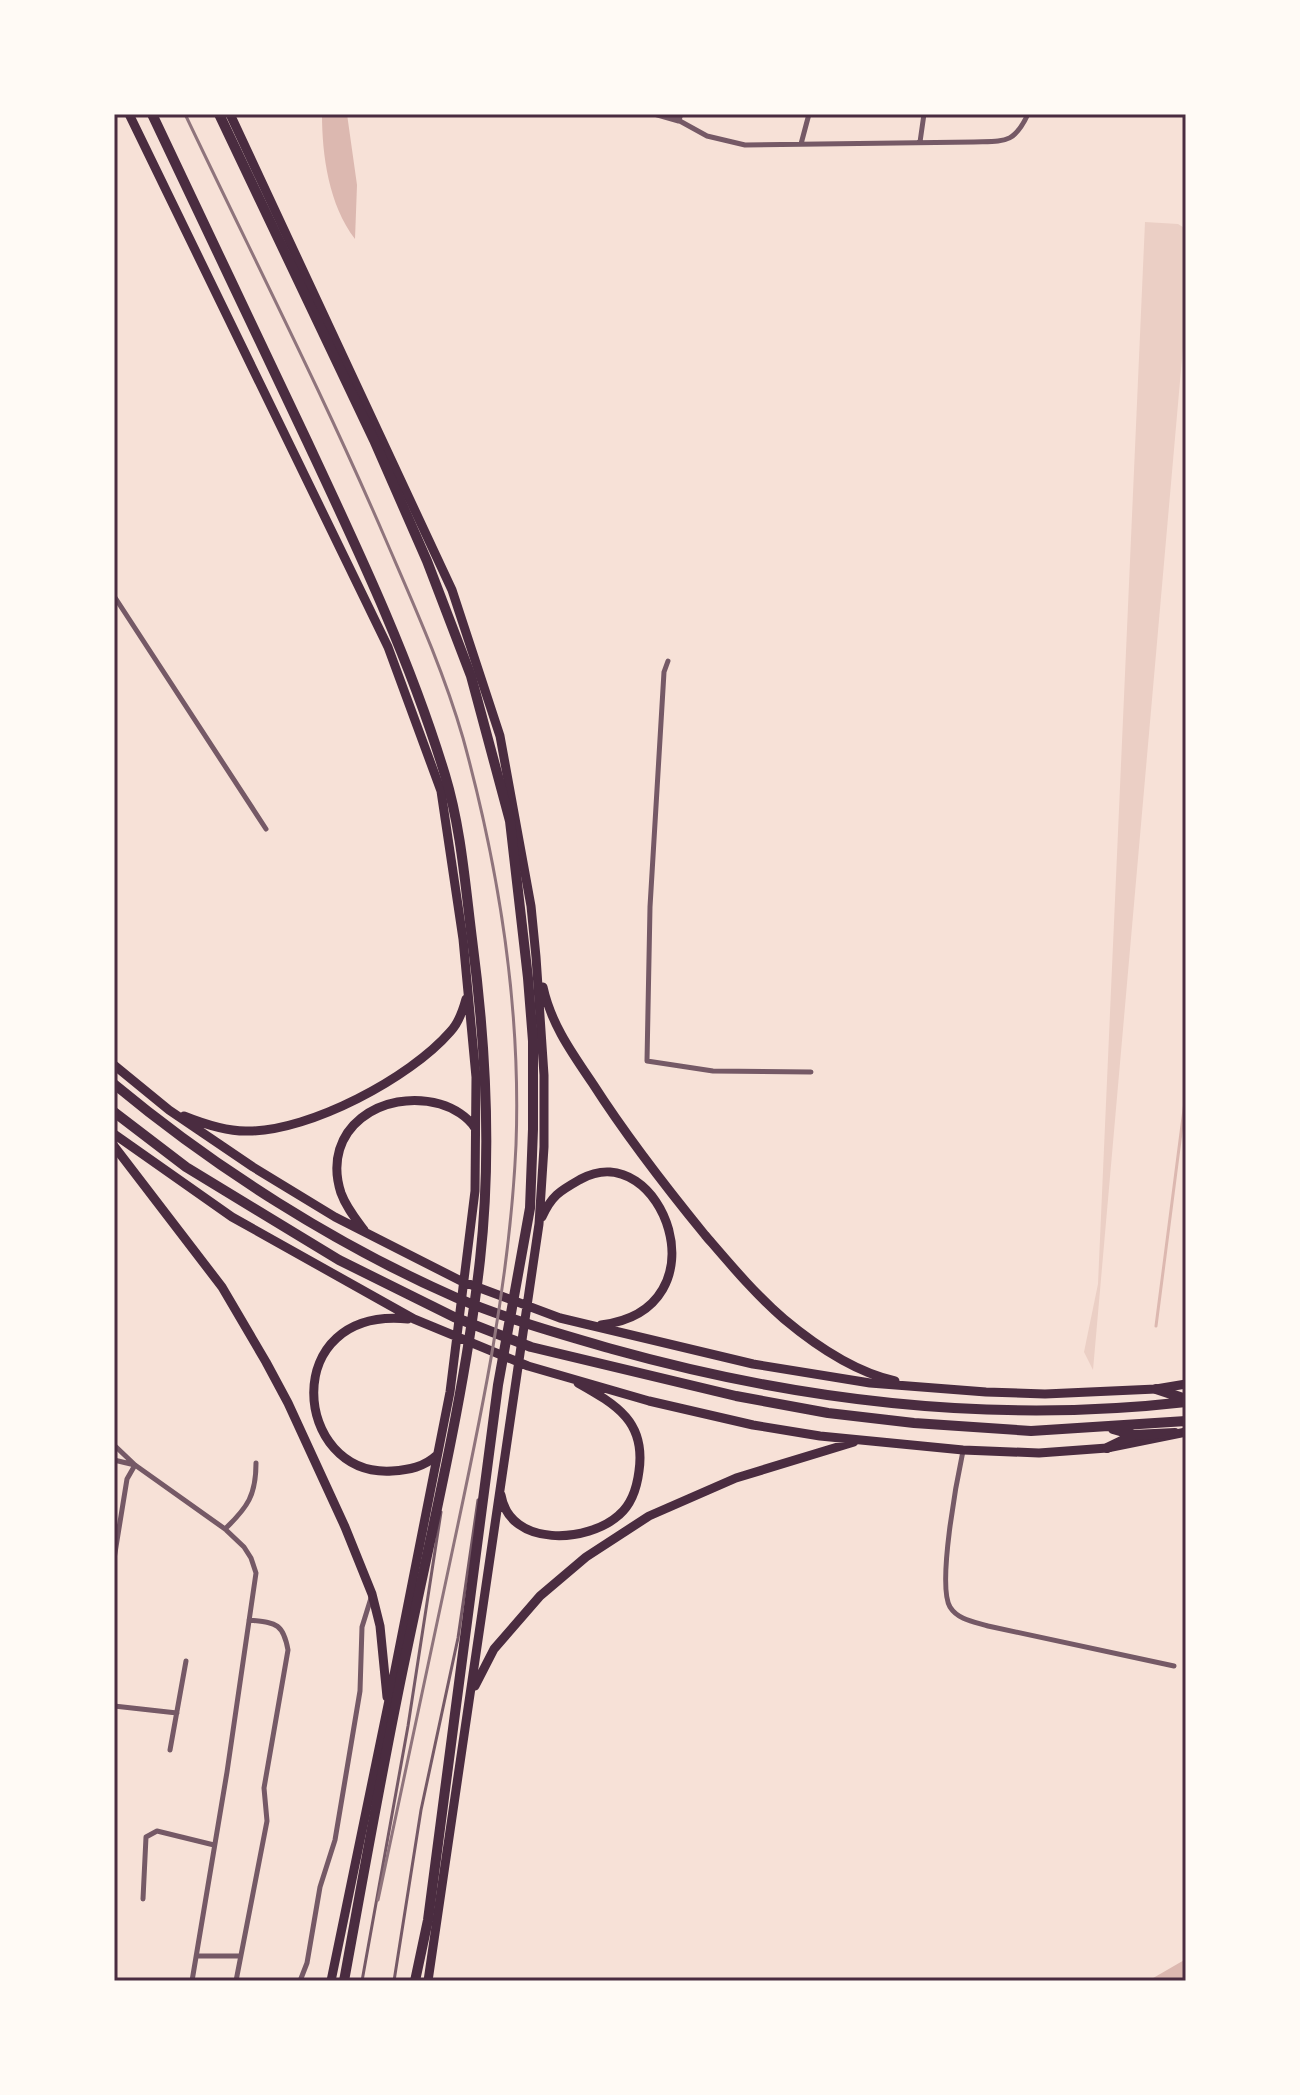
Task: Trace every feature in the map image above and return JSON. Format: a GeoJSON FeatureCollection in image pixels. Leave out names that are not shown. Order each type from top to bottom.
{"type":"FeatureCollection","features":[{"type":"Feature","properties":{"kind":"highway"},"geometry":{"type":"LineString","coordinates":[[152,114],[387,615],[445,774],[466,876],[478,983],[486,1102],[480,1260],[453,1429],[395,1705],[344,1981]]}},
{"type":"Feature","properties":{"kind":"highway"},"geometry":{"type":"LineString","coordinates":[[219,114],[374,440],[427,561],[471,676],[510,821],[529,994],[533,1129],[530,1208],[498,1385],[428,1920],[415,1981]]}},
{"type":"Feature","properties":{"kind":"highway"},"geometry":{"type":"LineString","coordinates":[[114,1084],[189,1144],[350,1244],[457,1298],[533,1326],[718,1376],[805,1393],[913,1404],[1046,1412],[1165,1404],[1185,1399]]}},
{"type":"Feature","properties":{"kind":"highway"},"geometry":{"type":"LineString","coordinates":[[114,1112],[186,1167],[339,1260],[454,1317],[531,1347],[736,1396],[828,1413],[968,1428],[1031,1431],[1104,1426],[1180,1426]]}},
{"type":"Feature","properties":{"kind":"highway"},"geometry":{"type":"LineString","coordinates":[[1156,1389],[1185,1399]]}},
{"type":"Feature","properties":{"kind":"highway"},"geometry":{"type":"LineString","coordinates":[[1165,1404],[1180,1426]]}},
{"type":"Feature","properties":{"kind":"highway"},"geometry":{"type":"LineString","coordinates":[[1104,1426],[1134,1435]]}},
{"type":"Feature","properties":{"kind":"highway"},"geometry":{"type":"LineString","coordinates":[[1107,1448],[1134,1435],[1180,1426]]}},
{"type":"Feature","properties":{"kind":"main road"},"geometry":{"type":"LineString","coordinates":[[129,114],[388,647],[441,791],[463,939],[476,1077],[473,1207],[450,1392],[331,1981]]}},
{"type":"Feature","properties":{"kind":"main road"},"geometry":{"type":"LineString","coordinates":[[230,114],[452,590],[500,736],[531,906],[544,1075],[544,1147],[539,1224],[428,1981]]}},
{"type":"Feature","properties":{"kind":"main road"},"geometry":{"type":"LineString","coordinates":[[536,957],[545,998],[556,1028],[652,1169],[732,1267],[785,1319],[828,1350],[869,1372],[918,1386]]}},
{"type":"Feature","properties":{"kind":"main road"},"geometry":{"type":"LineString","coordinates":[[169,1110],[218,1127],[248,1132],[279,1129],[312,1119],[386,1083],[413,1065],[452,1031],[467,996]]}},
{"type":"Feature","properties":{"kind":"main road"},"geometry":{"type":"LineString","coordinates":[[114,1065],[169,1110],[253,1167],[366,1233],[461,1281],[536,1310],[591,1326],[796,1372],[870,1383],[1045,1394],[1156,1389],[1186,1384]]}},
{"type":"Feature","properties":{"kind":"main road"},"geometry":{"type":"LineString","coordinates":[[366,1233],[348,1208],[338,1173],[344,1144],[359,1119],[389,1102],[426,1100],[449,1107],[465,1117],[475,1129]]}},
{"type":"Feature","properties":{"kind":"main road"},"geometry":{"type":"LineString","coordinates":[[114,1134],[150,1162],[242,1223],[414,1319],[528,1366],[572,1380],[753,1425],[963,1450],[1039,1453],[1107,1448],[1180,1426]]}},
{"type":"Feature","properties":{"kind":"main road"},"geometry":{"type":"LineString","coordinates":[[114,1146],[222,1287],[288,1403],[372,1594],[383,1648],[388,1705]]}},
{"type":"Feature","properties":{"kind":"main road"},"geometry":{"type":"LineString","coordinates":[[539,1224],[550,1200],[558,1192],[590,1174],[619,1174],[641,1183],[667,1220],[674,1248],[671,1269],[662,1290],[645,1309],[629,1318],[591,1326]]}},
{"type":"Feature","properties":{"kind":"main road"},"geometry":{"type":"LineString","coordinates":[[414,1319],[370,1318],[334,1339],[324,1352],[316,1372],[313,1395],[317,1421],[327,1440],[344,1457],[363,1467],[383,1472],[404,1471],[424,1465],[437,1455]]}},
{"type":"Feature","properties":{"kind":"main road"},"geometry":{"type":"LineString","coordinates":[[501,1479],[502,1499],[513,1517],[536,1532],[576,1535],[597,1529],[621,1514],[636,1490],[642,1453],[636,1434],[629,1418],[611,1402],[572,1380]]}},
{"type":"Feature","properties":{"kind":"main road"},"geometry":{"type":"LineString","coordinates":[[468,1708],[494,1649],[540,1596],[586,1557],[649,1516],[736,1478],[861,1440]]}},
{"type":"Feature","properties":{"kind":"street"},"geometry":{"type":"LineString","coordinates":[[657,114],[679,117],[707,136],[745,145],[1005,141],[1017,135],[1028,114]]}},
{"type":"Feature","properties":{"kind":"street"},"geometry":{"type":"LineString","coordinates":[[801,144],[809,114]]}},
{"type":"Feature","properties":{"kind":"street"},"geometry":{"type":"LineString","coordinates":[[920,142],[924,114]]}},
{"type":"Feature","properties":{"kind":"street"},"geometry":{"type":"LineString","coordinates":[[114,596],[266,829]]}},
{"type":"Feature","properties":{"kind":"street"},"geometry":{"type":"LineString","coordinates":[[668,661],[664,672],[650,907],[647,1061],[713,1071],[811,1072]]}},
{"type":"Feature","properties":{"kind":"street"},"geometry":{"type":"LineString","coordinates":[[114,1445],[135,1465],[225,1529],[244,1547],[256,1573],[192,1981]]}},
{"type":"Feature","properties":{"kind":"street"},"geometry":{"type":"LineString","coordinates":[[963,1450],[948,1547],[946,1595],[955,1613],[988,1626],[1174,1666]]}},
{"type":"Feature","properties":{"kind":"street"},"geometry":{"type":"LineString","coordinates":[[114,1460],[135,1465]]}},
{"type":"Feature","properties":{"kind":"street"},"geometry":{"type":"LineString","coordinates":[[225,1529],[255,1491],[256,1463]]}},
{"type":"Feature","properties":{"kind":"street"},"geometry":{"type":"LineString","coordinates":[[114,1559],[127,1479],[135,1465]]}},
{"type":"Feature","properties":{"kind":"street"},"geometry":{"type":"LineString","coordinates":[[300,1981],[307,1963],[320,1887],[335,1840],[360,1691],[362,1627],[372,1594]]}},
{"type":"Feature","properties":{"kind":"street"},"geometry":{"type":"LineString","coordinates":[[236,1981],[267,1821],[264,1788],[288,1650],[285,1633],[278,1625],[249,1620]]}},
{"type":"Feature","properties":{"kind":"street"},"geometry":{"type":"LineString","coordinates":[[170,1750],[186,1661]]}},
{"type":"Feature","properties":{"kind":"street"},"geometry":{"type":"LineString","coordinates":[[114,1706],[177,1713]]}},
{"type":"Feature","properties":{"kind":"street"},"geometry":{"type":"LineString","coordinates":[[143,1899],[146,1837],[151,1832],[214,1845]]}},
{"type":"Feature","properties":{"kind":"street"},"geometry":{"type":"LineString","coordinates":[[197,1956],[239,1956]]}},
{"type":"Feature","properties":{"kind":"lane"},"geometry":{"type":"LineString","coordinates":[[394,1981],[421,1810],[458,1638],[468,1558],[498,1385]]}},
{"type":"Feature","properties":{"kind":"lane"},"geometry":{"type":"LineString","coordinates":[[362,1981],[411,1711],[453,1429]]}},
{"type":"Feature","properties":{"kind":"shaded area"},"geometry":{"type":"Polygon","coordinates":[[[322,114],[347,114],[357,185],[355,239],[333,196],[322,114]]]}},
{"type":"Feature","properties":{"kind":"shaded area"},"geometry":{"type":"Polygon","coordinates":[[[1145,222],[1178,224],[1186,229],[1186,313],[1093,1370],[1084,1352],[1098,1284],[1145,222]]]}},
{"type":"Feature","properties":{"kind":"shaded area"},"geometry":{"type":"Polygon","coordinates":[[[1186,1959],[1186,1981],[1148,1981],[1186,1959]]]}},
{"type":"Feature","properties":{"kind":"waterway"},"geometry":{"type":"LineString","coordinates":[[1156,1326],[1186,1094]]}},
{"type":"Feature","properties":{"kind":"railway"},"geometry":{"type":"LineString","coordinates":[[185,114],[337,431],[427,636],[446,687],[463,738],[487,838],[511,991],[517,1094],[516,1145],[501,1295],[475,1444],[378,1900]]}}]}
